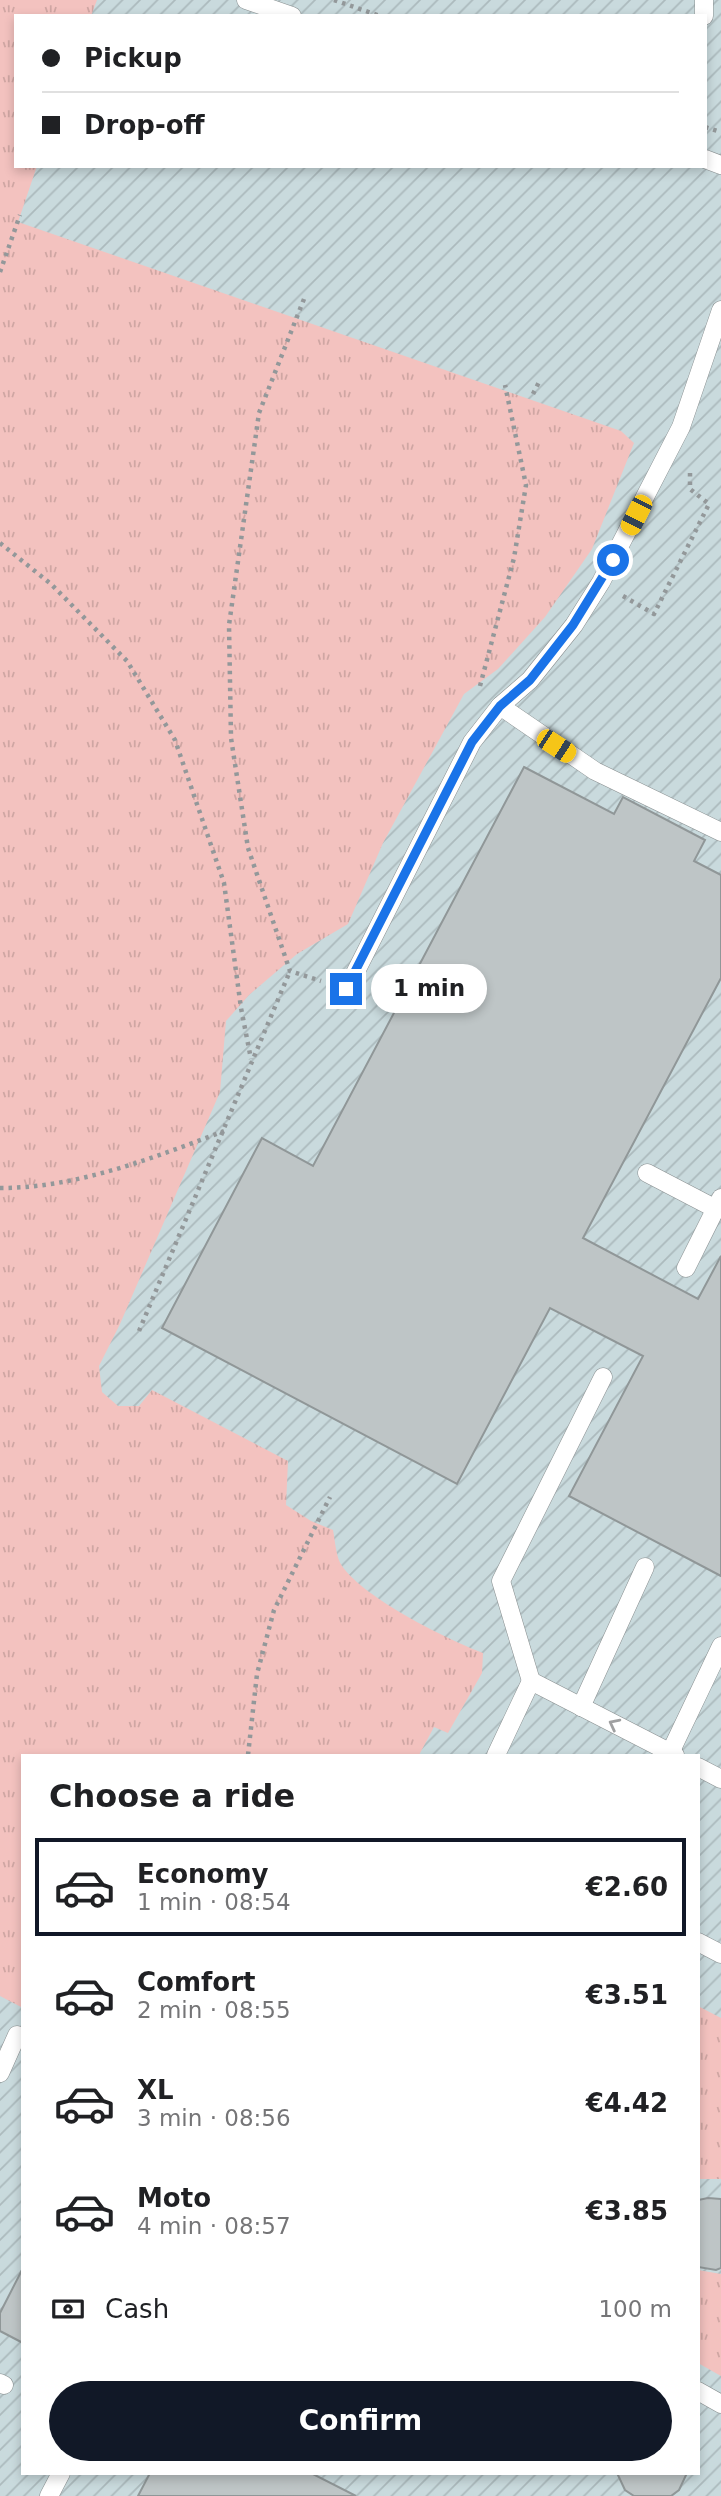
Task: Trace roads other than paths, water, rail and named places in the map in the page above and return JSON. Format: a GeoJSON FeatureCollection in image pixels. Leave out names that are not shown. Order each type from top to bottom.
{"type":"FeatureCollection","features":[{"type":"Feature","properties":{"kind":"lane"},"geometry":{"type":"LineString","coordinates":[[246,0],[286,14]]}},
{"type":"Feature","properties":{"kind":"lane"},"geometry":{"type":"LineString","coordinates":[[346,989],[472,742],[500,706],[530,680],[573,625],[601,582],[681,427],[721,310]]}},
{"type":"Feature","properties":{"kind":"lane"},"geometry":{"type":"LineString","coordinates":[[500,706],[595,771],[721,832]]}},
{"type":"Feature","properties":{"kind":"lane"},"geometry":{"type":"LineString","coordinates":[[647,1173],[718,1203],[686,1268]]}},
{"type":"Feature","properties":{"kind":"lane"},"geometry":{"type":"LineString","coordinates":[[496,1754],[531,1681],[500,1581],[603,1377]]}},
{"type":"Feature","properties":{"kind":"lane"},"geometry":{"type":"LineString","coordinates":[[581,1707],[645,1567]]}},
{"type":"Feature","properties":{"kind":"lane"},"geometry":{"type":"LineString","coordinates":[[531,1681],[672,1754],[721,1646]]}},
{"type":"Feature","properties":{"kind":"lane"},"geometry":{"type":"LineString","coordinates":[[700,1768],[721,1779]]}},
{"type":"Feature","properties":{"kind":"lane"},"geometry":{"type":"LineString","coordinates":[[700,1943],[721,1954]]}},
{"type":"Feature","properties":{"kind":"lane"},"geometry":{"type":"LineString","coordinates":[[0,2026],[20,2036],[0,2073]]}},
{"type":"Feature","properties":{"kind":"lane"},"geometry":{"type":"LineString","coordinates":[[700,2392],[721,2404]]}},
{"type":"Feature","properties":{"kind":"lane"},"geometry":{"type":"LineString","coordinates":[[49,2496],[60,2475]]}}]}
